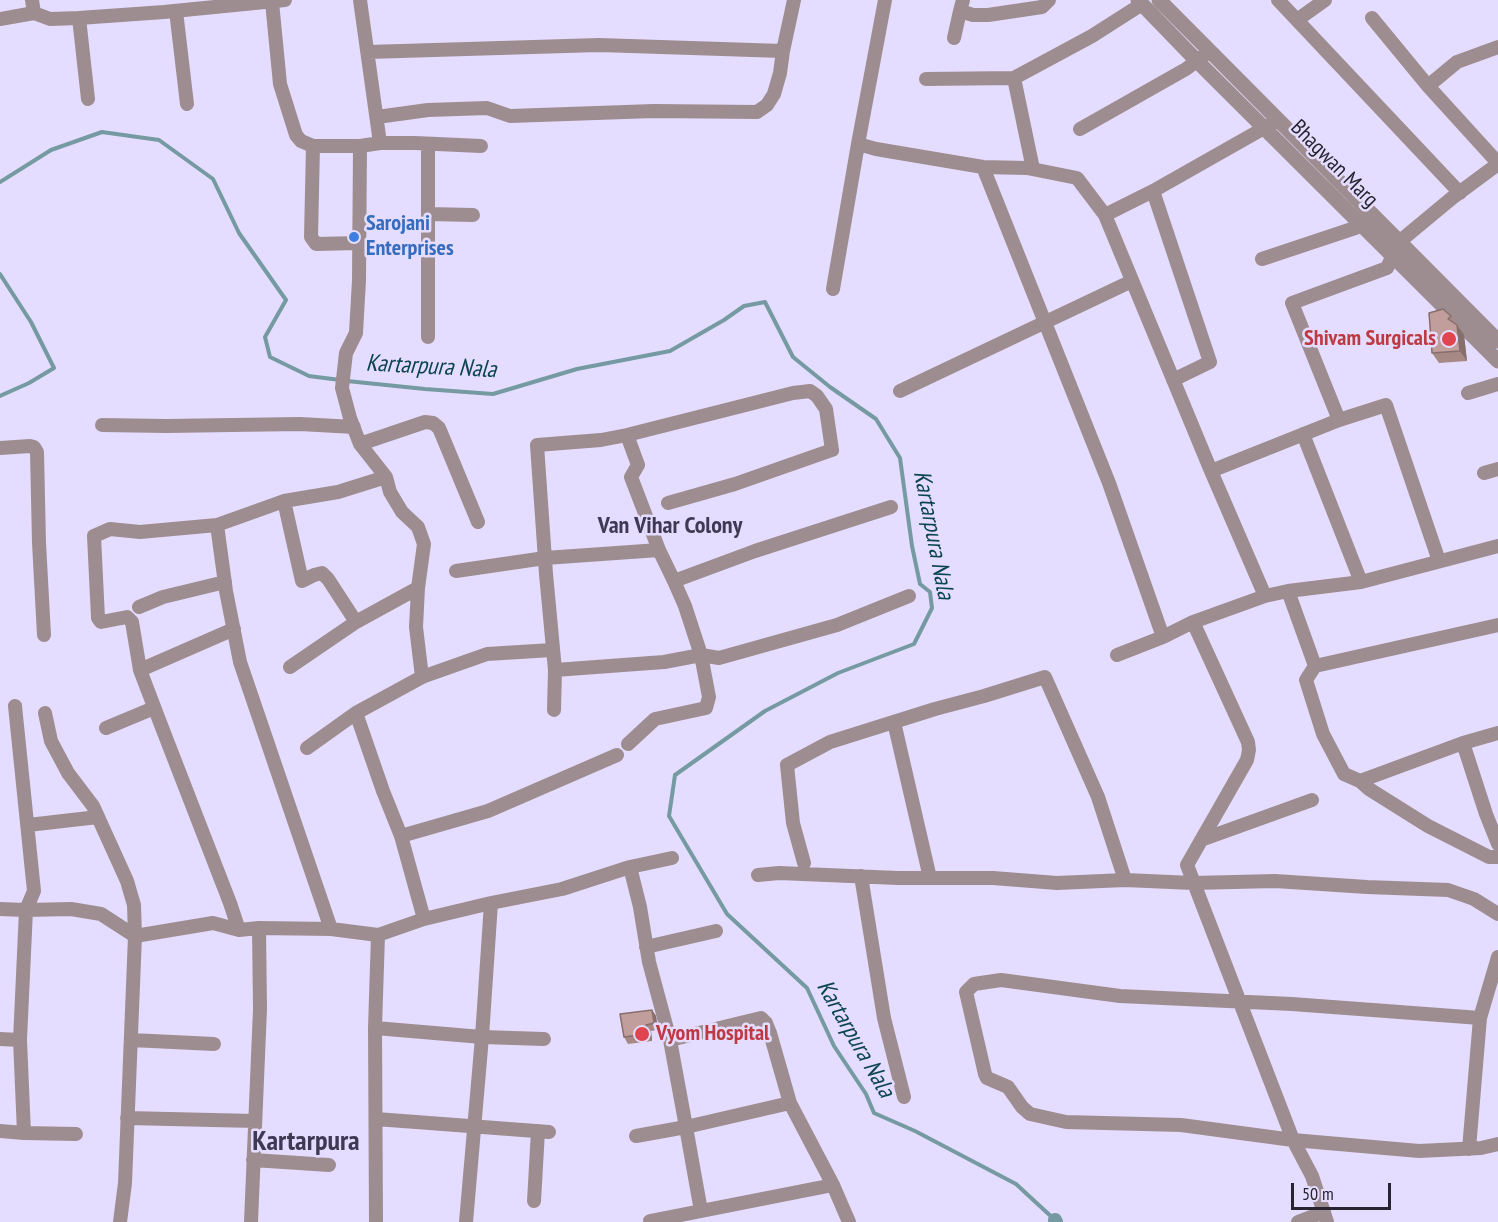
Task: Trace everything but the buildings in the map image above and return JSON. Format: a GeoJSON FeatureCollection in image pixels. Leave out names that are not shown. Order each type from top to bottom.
{"type":"FeatureCollection","features":[{"type":"Feature","properties":{"kind":"street"},"geometry":{"type":"LineString","coordinates":[[360,0],[380,143]]}},
{"type":"Feature","properties":{"kind":"street"},"geometry":{"type":"LineString","coordinates":[[377,117],[428,110],[487,108],[510,116],[654,111],[757,112],[767,105],[774,93],[794,0]]}},
{"type":"Feature","properties":{"kind":"street"},"geometry":{"type":"LineString","coordinates":[[833,289],[885,0]]}},
{"type":"Feature","properties":{"kind":"street"},"geometry":{"type":"LineString","coordinates":[[954,38],[962,6],[974,15],[988,15],[1041,7],[1048,0]]}},
{"type":"Feature","properties":{"kind":"street","name":"Bhagwan Marg"},"geometry":{"type":"LineString","coordinates":[[1159,0],[1210,51],[1271,124],[1364,225],[1396,249],[1498,341]]}},
{"type":"Feature","properties":{"kind":"street"},"geometry":{"type":"LineString","coordinates":[[1278,0],[1460,193]]}},
{"type":"Feature","properties":{"kind":"street"},"geometry":{"type":"LineString","coordinates":[[1297,20],[1325,0]]}},
{"type":"Feature","properties":{"kind":"street"},"geometry":{"type":"LineString","coordinates":[[0,19],[33,6],[50,19],[176,11],[278,1],[280,84],[296,135],[301,141],[314,146],[360,146],[380,143],[481,146]]}},
{"type":"Feature","properties":{"kind":"street"},"geometry":{"type":"LineString","coordinates":[[926,79],[1014,78],[1092,36],[1140,2]]}},
{"type":"Feature","properties":{"kind":"street","name":"Bhagwan Marg"},"geometry":{"type":"LineString","coordinates":[[1140,2],[1197,61],[1271,124],[1396,249],[1498,361]]}},
{"type":"Feature","properties":{"kind":"street"},"geometry":{"type":"LineString","coordinates":[[176,11],[187,104]]}},
{"type":"Feature","properties":{"kind":"street"},"geometry":{"type":"LineString","coordinates":[[79,18],[88,99]]}},
{"type":"Feature","properties":{"kind":"street"},"geometry":{"type":"LineString","coordinates":[[1339,420],[1292,303],[1387,268],[1396,249],[1498,163],[1428,86],[1372,18]]}},
{"type":"Feature","properties":{"kind":"street"},"geometry":{"type":"LineString","coordinates":[[368,52],[598,45],[783,51]]}},
{"type":"Feature","properties":{"kind":"street"},"geometry":{"type":"LineString","coordinates":[[1428,86],[1458,62],[1498,47]]}},
{"type":"Feature","properties":{"kind":"street"},"geometry":{"type":"LineString","coordinates":[[1080,129],[1186,69],[1210,51]]}},
{"type":"Feature","properties":{"kind":"street"},"geometry":{"type":"LineString","coordinates":[[1014,78],[1033,169]]}},
{"type":"Feature","properties":{"kind":"street"},"geometry":{"type":"LineString","coordinates":[[1105,215],[1153,191],[1271,124]]}},
{"type":"Feature","properties":{"kind":"street"},"geometry":{"type":"LineString","coordinates":[[428,144],[428,337]]}},
{"type":"Feature","properties":{"kind":"street"},"geometry":{"type":"LineString","coordinates":[[858,144],[983,167],[1027,168],[1077,178],[1105,215],[1265,596]]}},
{"type":"Feature","properties":{"kind":"street"},"geometry":{"type":"LineString","coordinates":[[314,146],[311,237],[316,244],[359,243]]}},
{"type":"Feature","properties":{"kind":"street"},"geometry":{"type":"LineString","coordinates":[[360,146],[356,333],[346,353],[342,388],[360,444],[386,477],[390,492],[402,512],[418,527],[424,544],[416,627],[422,677]]}},
{"type":"Feature","properties":{"kind":"street"},"geometry":{"type":"LineString","coordinates":[[983,167],[1109,483],[1163,637]]}},
{"type":"Feature","properties":{"kind":"street"},"geometry":{"type":"LineString","coordinates":[[1153,191],[1210,362],[1173,380]]}},
{"type":"Feature","properties":{"kind":"street"},"geometry":{"type":"LineString","coordinates":[[428,214],[473,215]]}},
{"type":"Feature","properties":{"kind":"street"},"geometry":{"type":"LineString","coordinates":[[1262,259],[1364,225]]}},
{"type":"Feature","properties":{"kind":"street"},"geometry":{"type":"LineString","coordinates":[[900,391],[1132,281]]}},
{"type":"Feature","properties":{"kind":"street"},"geometry":{"type":"LineString","coordinates":[[1468,393],[1498,384]]}},
{"type":"Feature","properties":{"kind":"street"},"geometry":{"type":"LineString","coordinates":[[554,710],[555,670],[537,445],[601,440],[627,435],[793,393],[810,391],[818,396],[826,410],[832,450],[735,484],[668,503]]}},
{"type":"Feature","properties":{"kind":"street"},"geometry":{"type":"LineString","coordinates":[[1211,471],[1339,420],[1386,405],[1439,561]]}},
{"type":"Feature","properties":{"kind":"street"},"geometry":{"type":"LineString","coordinates":[[360,444],[425,422],[433,423],[439,428],[478,522]]}},
{"type":"Feature","properties":{"kind":"street"},"geometry":{"type":"LineString","coordinates":[[102,425],[300,424],[354,427]]}},
{"type":"Feature","properties":{"kind":"street"},"geometry":{"type":"LineString","coordinates":[[1303,434],[1361,582]]}},
{"type":"Feature","properties":{"kind":"street"},"geometry":{"type":"LineString","coordinates":[[627,435],[638,465],[631,477],[659,550],[685,606],[701,655],[709,697],[706,708],[655,719],[628,744]]}},
{"type":"Feature","properties":{"kind":"street"},"geometry":{"type":"LineString","coordinates":[[0,448],[30,446],[34,447],[37,452],[44,635]]}},
{"type":"Feature","properties":{"kind":"street"},"geometry":{"type":"LineString","coordinates":[[1484,473],[1498,469]]}},
{"type":"Feature","properties":{"kind":"street"},"geometry":{"type":"LineString","coordinates":[[239,930],[140,669],[132,622],[128,617],[100,622],[98,618],[94,536],[110,529],[140,532],[217,525],[285,501],[338,492],[386,477]]}},
{"type":"Feature","properties":{"kind":"street"},"geometry":{"type":"LineString","coordinates":[[285,501],[302,581],[322,573],[356,622]]}},
{"type":"Feature","properties":{"kind":"street"},"geometry":{"type":"LineString","coordinates":[[674,581],[755,551],[891,507]]}},
{"type":"Feature","properties":{"kind":"street"},"geometry":{"type":"LineString","coordinates":[[217,525],[240,662],[331,929]]}},
{"type":"Feature","properties":{"kind":"street"},"geometry":{"type":"LineString","coordinates":[[1117,655],[1163,637],[1193,622],[1265,596],[1361,582],[1498,546]]}},
{"type":"Feature","properties":{"kind":"street"},"geometry":{"type":"LineString","coordinates":[[456,571],[545,558],[659,550]]}},
{"type":"Feature","properties":{"kind":"street"},"geometry":{"type":"LineString","coordinates":[[140,607],[163,597],[225,582]]}},
{"type":"Feature","properties":{"kind":"street"},"geometry":{"type":"LineString","coordinates":[[290,667],[356,622],[418,588]]}},
{"type":"Feature","properties":{"kind":"street"},"geometry":{"type":"LineString","coordinates":[[1288,591],[1315,666]]}},
{"type":"Feature","properties":{"kind":"street"},"geometry":{"type":"LineString","coordinates":[[555,670],[664,662],[701,655],[719,658],[826,628],[909,596]]}},
{"type":"Feature","properties":{"kind":"street"},"geometry":{"type":"LineString","coordinates":[[1193,622],[1248,741],[1249,750],[1247,760],[1187,865],[1293,1140],[1312,1176],[1325,1217],[1299,1222]]}},
{"type":"Feature","properties":{"kind":"street"},"geometry":{"type":"LineString","coordinates":[[1498,626],[1315,666],[1306,680],[1323,734],[1344,774],[1360,781],[1428,826],[1489,856],[1498,857]]}},
{"type":"Feature","properties":{"kind":"street"},"geometry":{"type":"LineString","coordinates":[[140,669],[234,629]]}},
{"type":"Feature","properties":{"kind":"street"},"geometry":{"type":"LineString","coordinates":[[307,748],[356,713],[422,677],[487,654],[552,650]]}},
{"type":"Feature","properties":{"kind":"street"},"geometry":{"type":"LineString","coordinates":[[804,863],[793,823],[787,765],[830,742],[1045,677],[1098,797],[1125,880]]}},
{"type":"Feature","properties":{"kind":"street"},"geometry":{"type":"LineString","coordinates":[[15,706],[34,891],[26,910],[20,1040],[24,1133]]}},
{"type":"Feature","properties":{"kind":"street"},"geometry":{"type":"LineString","coordinates":[[106,728],[154,708]]}},
{"type":"Feature","properties":{"kind":"street"},"geometry":{"type":"LineString","coordinates":[[45,713],[51,741],[68,773],[93,807],[128,881],[134,905],[135,936],[128,1118],[125,1183],[120,1222]]}},
{"type":"Feature","properties":{"kind":"street"},"geometry":{"type":"LineString","coordinates":[[356,713],[401,836],[424,919]]}},
{"type":"Feature","properties":{"kind":"street"},"geometry":{"type":"LineString","coordinates":[[894,722],[930,878]]}},
{"type":"Feature","properties":{"kind":"street"},"geometry":{"type":"LineString","coordinates":[[1360,781],[1463,743],[1498,733]]}},
{"type":"Feature","properties":{"kind":"street"},"geometry":{"type":"LineString","coordinates":[[1463,743],[1498,844]]}},
{"type":"Feature","properties":{"kind":"street"},"geometry":{"type":"LineString","coordinates":[[401,836],[488,811],[617,755]]}},
{"type":"Feature","properties":{"kind":"street"},"geometry":{"type":"LineString","coordinates":[[1201,840],[1312,800]]}},
{"type":"Feature","properties":{"kind":"street"},"geometry":{"type":"LineString","coordinates":[[28,825],[98,817]]}},
{"type":"Feature","properties":{"kind":"street"},"geometry":{"type":"LineString","coordinates":[[0,909],[70,909],[101,914],[135,936],[213,923],[239,930],[331,929],[378,936],[424,919],[562,889],[630,867],[672,858]]}},
{"type":"Feature","properties":{"kind":"street"},"geometry":{"type":"LineString","coordinates":[[630,867],[640,907],[649,962],[670,1040],[701,1211]]}},
{"type":"Feature","properties":{"kind":"street"},"geometry":{"type":"LineString","coordinates":[[758,875],[779,873],[898,878],[993,878],[1057,883],[1125,880],[1193,883],[1275,881],[1448,890],[1474,899],[1498,915]]}},
{"type":"Feature","properties":{"kind":"street"},"geometry":{"type":"LineString","coordinates":[[861,876],[884,1018],[904,1097]]}},
{"type":"Feature","properties":{"kind":"street"},"geometry":{"type":"LineString","coordinates":[[466,1222],[491,903]]}},
{"type":"Feature","properties":{"kind":"street"},"geometry":{"type":"LineString","coordinates":[[251,1222],[260,1009],[259,928]]}},
{"type":"Feature","properties":{"kind":"street"},"geometry":{"type":"LineString","coordinates":[[646,947],[716,931]]}},
{"type":"Feature","properties":{"kind":"street"},"geometry":{"type":"LineString","coordinates":[[376,1222],[375,1028],[378,936]]}},
{"type":"Feature","properties":{"kind":"street"},"geometry":{"type":"LineString","coordinates":[[1469,1149],[1480,1018],[1498,957]]}},
{"type":"Feature","properties":{"kind":"street"},"geometry":{"type":"LineString","coordinates":[[1480,1018],[1292,1004],[1120,996],[1001,980],[974,984],[966,992],[987,1078],[1008,1087],[1030,1114],[1066,1122],[1180,1125],[1293,1140],[1419,1151],[1498,1146]]}},
{"type":"Feature","properties":{"kind":"street"},"geometry":{"type":"LineString","coordinates":[[670,1040],[761,1018],[766,1023],[790,1103],[833,1185],[849,1222]]}},
{"type":"Feature","properties":{"kind":"street"},"geometry":{"type":"LineString","coordinates":[[375,1028],[482,1037],[544,1039]]}},
{"type":"Feature","properties":{"kind":"street"},"geometry":{"type":"LineString","coordinates":[[0,1039],[20,1040]]}},
{"type":"Feature","properties":{"kind":"street"},"geometry":{"type":"LineString","coordinates":[[130,1040],[214,1044]]}},
{"type":"Feature","properties":{"kind":"street"},"geometry":{"type":"LineString","coordinates":[[636,1136],[790,1103]]}},
{"type":"Feature","properties":{"kind":"street"},"geometry":{"type":"LineString","coordinates":[[128,1118],[255,1122]]}},
{"type":"Feature","properties":{"kind":"street"},"geometry":{"type":"LineString","coordinates":[[376,1119],[543,1131],[534,1201]]}},
{"type":"Feature","properties":{"kind":"street"},"geometry":{"type":"LineString","coordinates":[[0,1131],[76,1134]]}},
{"type":"Feature","properties":{"kind":"street"},"geometry":{"type":"LineString","coordinates":[[253,1160],[329,1166]]}},
{"type":"Feature","properties":{"kind":"street"},"geometry":{"type":"LineString","coordinates":[[650,1221],[833,1185]]}},
{"type":"Feature","properties":{"kind":"waterway","name":"Kartarpura Nala"},"geometry":{"type":"LineString","coordinates":[[0,182],[51,150],[102,132],[159,140],[213,179],[239,233],[286,300],[265,337],[270,357],[309,376],[340,380]]}},
{"type":"Feature","properties":{"kind":"waterway","name":"Kartarpura Nala"},"geometry":{"type":"LineString","coordinates":[[0,274],[31,322],[54,368],[29,383],[0,396]]}},
{"type":"Feature","properties":{"kind":"waterway","name":"Kartarpura Nala"},"geometry":{"type":"LineString","coordinates":[[347,381],[493,394],[577,369],[670,351],[744,306],[765,302],[793,357],[830,387],[876,419],[900,458],[912,546],[920,584],[930,592],[932,608],[914,644],[838,673],[765,711],[675,775],[669,816],[727,914],[807,988],[834,1046],[866,1094],[874,1113],[915,1131],[1016,1184],[1055,1220]]}},
{"type":"Feature","properties":{"kind":"place","name":"Sarojani Enterprises"},"geometry":{"type":"Point","coordinates":[354,237]}},
{"type":"Feature","properties":{"kind":"place","name":"Shivam Surgicals"},"geometry":{"type":"Point","coordinates":[1449,339]}},
{"type":"Feature","properties":{"kind":"place","name":"Vyom Hospital"},"geometry":{"type":"Point","coordinates":[642,1034]}},
{"type":"Feature","properties":{"kind":"district","name":"Van Vihar Colony"},"geometry":{"type":"Point","coordinates":[670,526]}},
{"type":"Feature","properties":{"kind":"district","name":"Kartarpura"},"geometry":{"type":"Point","coordinates":[306,1142]}}]}
